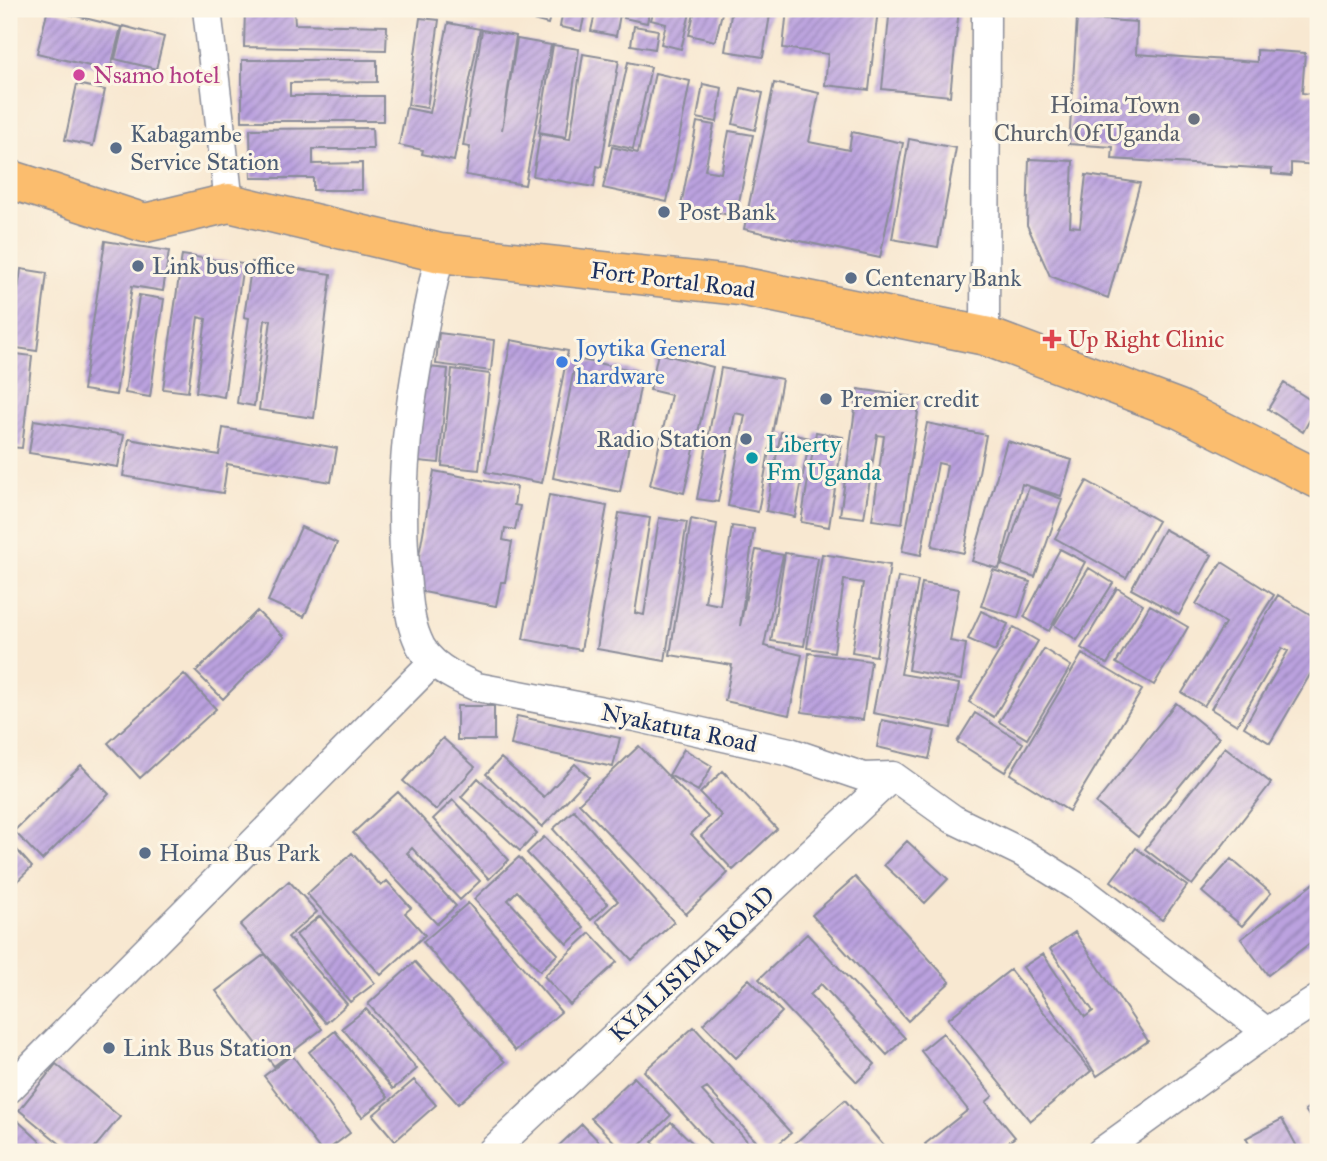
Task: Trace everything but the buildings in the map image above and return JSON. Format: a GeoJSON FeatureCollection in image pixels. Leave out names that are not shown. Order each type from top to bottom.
{"type":"FeatureCollection","features":[{"type":"Feature","properties":{"kind":"main road","name":"Fort Portal Road"},"geometry":{"type":"LineString","coordinates":[[9,179],[145,223],[229,203],[440,253],[740,286],[985,336],[1179,409],[1318,479]]}},
{"type":"Feature","properties":{"kind":"street"},"geometry":{"type":"LineString","coordinates":[[207,9],[229,203]]}},
{"type":"Feature","properties":{"kind":"street"},"geometry":{"type":"LineString","coordinates":[[985,336],[986,9]]}},
{"type":"Feature","properties":{"kind":"street","name":"Nyakatuta Road"},"geometry":{"type":"LineString","coordinates":[[440,253],[422,335],[401,519],[410,611],[417,640],[433,662],[456,678],[477,687],[635,717],[790,752],[864,778],[893,776]]}},
{"type":"Feature","properties":{"kind":"street"},"geometry":{"type":"LineString","coordinates":[[9,1089],[433,662]]}},
{"type":"Feature","properties":{"kind":"street"},"geometry":{"type":"LineString","coordinates":[[893,776],[953,819],[1023,853],[1082,890],[1267,1032]]}},
{"type":"Feature","properties":{"kind":"street","name":"KYALISIMA ROAD"},"geometry":{"type":"LineString","coordinates":[[492,1152],[893,776]]}},
{"type":"Feature","properties":{"kind":"street"},"geometry":{"type":"LineString","coordinates":[[1101,1152],[1267,1032],[1318,999]]}},
{"type":"Feature","properties":{"kind":"place","name":"Nsamo hotel"},"geometry":{"type":"Point","coordinates":[79,75]}},
{"type":"Feature","properties":{"kind":"place","name":"Hoima Town Church Of Uganda"},"geometry":{"type":"Point","coordinates":[1194,119]}},
{"type":"Feature","properties":{"kind":"place","name":"Kabagambe Service Station"},"geometry":{"type":"Point","coordinates":[116,148]}},
{"type":"Feature","properties":{"kind":"place","name":"Post Bank"},"geometry":{"type":"Point","coordinates":[664,212]}},
{"type":"Feature","properties":{"kind":"place","name":"Link bus office"},"geometry":{"type":"Point","coordinates":[138,266]}},
{"type":"Feature","properties":{"kind":"place","name":"Centenary Bank"},"geometry":{"type":"Point","coordinates":[851,278]}},
{"type":"Feature","properties":{"kind":"place","name":"Up Right Clinic"},"geometry":{"type":"Point","coordinates":[1052,339]}},
{"type":"Feature","properties":{"kind":"place","name":"Joytika General hardware"},"geometry":{"type":"Point","coordinates":[562,362]}},
{"type":"Feature","properties":{"kind":"place","name":"Premier credit"},"geometry":{"type":"Point","coordinates":[826,399]}},
{"type":"Feature","properties":{"kind":"place","name":"Radio Station"},"geometry":{"type":"Point","coordinates":[746,439]}},
{"type":"Feature","properties":{"kind":"place","name":"Liberty Fm Uganda"},"geometry":{"type":"Point","coordinates":[752,458]}},
{"type":"Feature","properties":{"kind":"place","name":"Hoima Bus Park"},"geometry":{"type":"Point","coordinates":[145,853]}},
{"type":"Feature","properties":{"kind":"place","name":"Link Bus Station"},"geometry":{"type":"Point","coordinates":[109,1048]}}]}
